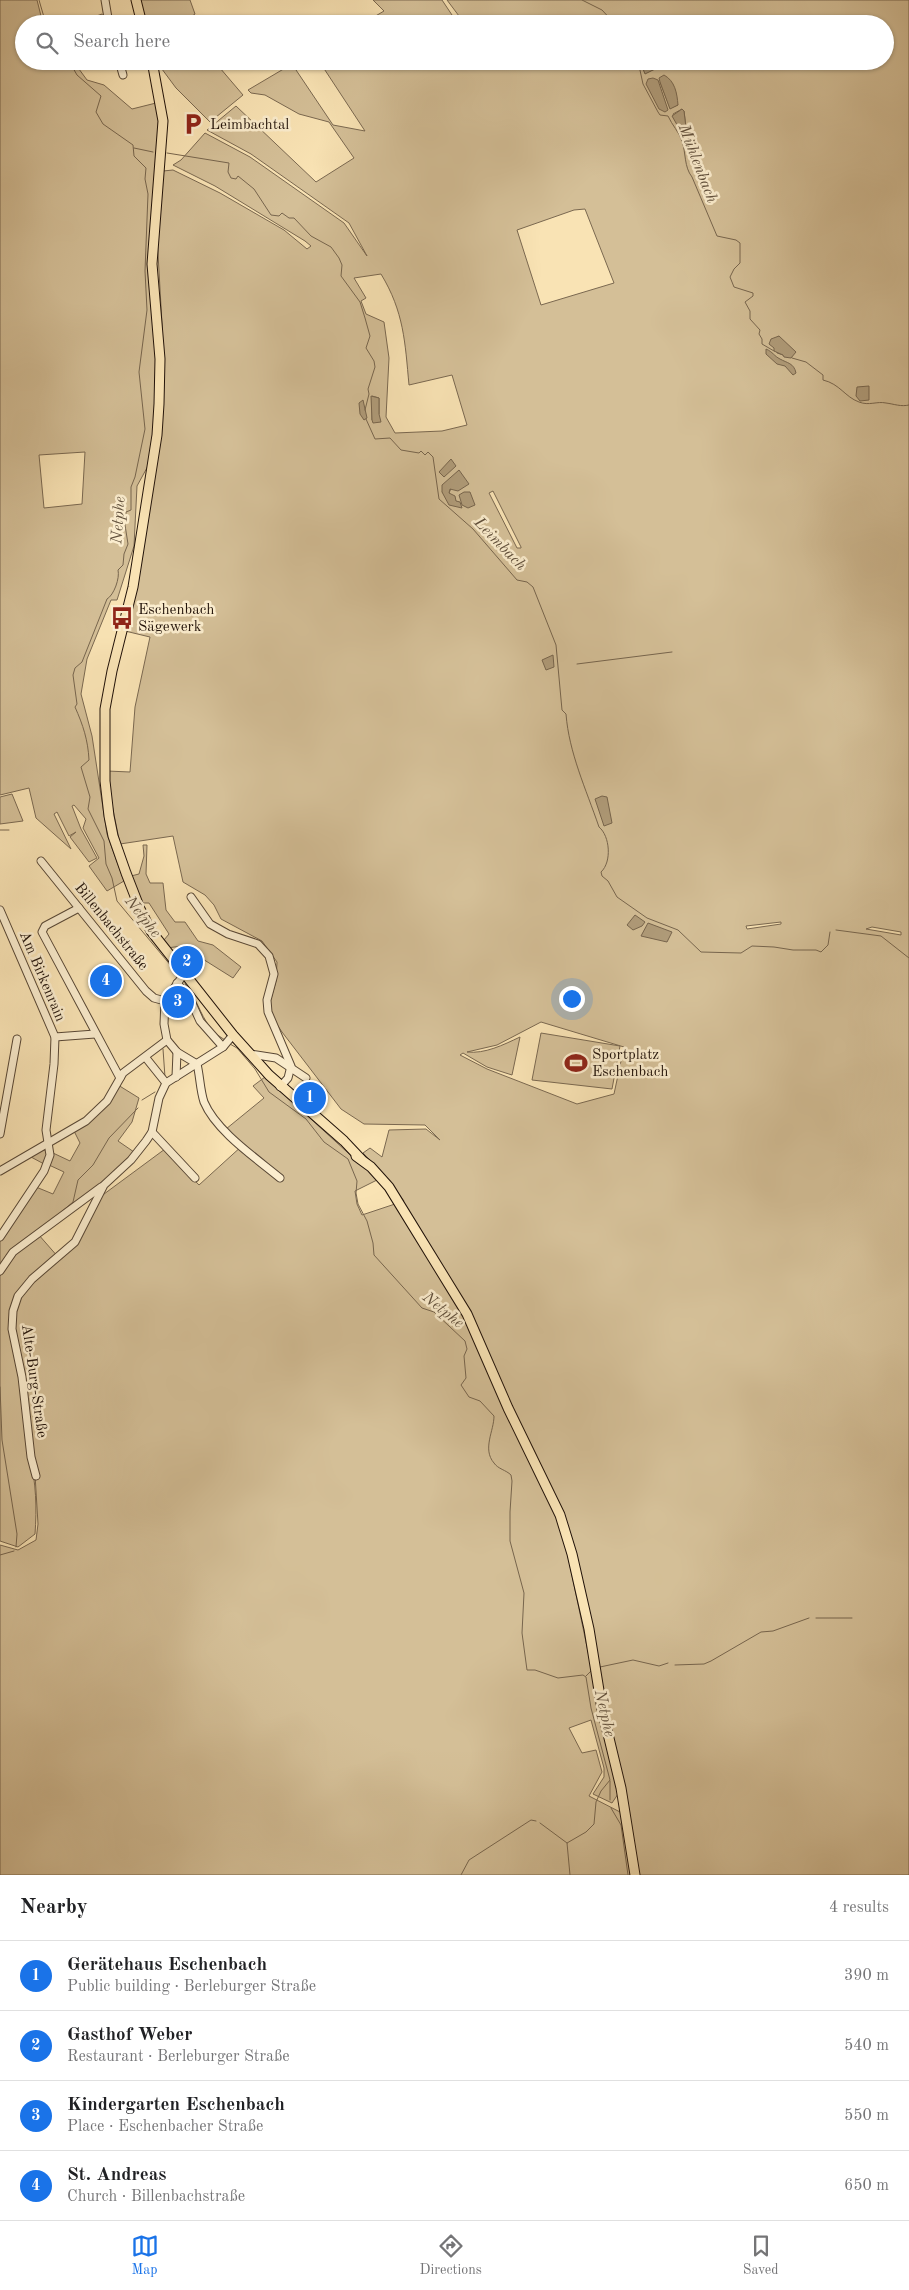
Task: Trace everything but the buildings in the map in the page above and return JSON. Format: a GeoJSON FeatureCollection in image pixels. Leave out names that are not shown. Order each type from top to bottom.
{"type":"FeatureCollection","features":[{"type":"Feature","properties":{"kind":"main road"},"geometry":{"type":"LineString","coordinates":[[136,0],[140,15]]}},
{"type":"Feature","properties":{"kind":"main road"},"geometry":{"type":"LineString","coordinates":[[154,70],[163,121],[152,264],[159,342],[159,404],[157,435],[133,588],[108,688],[105,709],[105,781],[113,836],[140,909],[151,931],[184,974],[228,1041],[250,1054],[280,1087],[322,1123],[340,1143],[379,1174],[399,1201],[467,1314],[508,1408],[556,1507],[576,1572],[589,1629],[605,1727],[615,1766],[635,1875]]}},
{"type":"Feature","properties":{"kind":"street"},"geometry":{"type":"LineString","coordinates":[[105,0],[108,15]]}},
{"type":"Feature","properties":{"kind":"street"},"geometry":{"type":"LineString","coordinates":[[122,70],[123,75]]}},
{"type":"Feature","properties":{"kind":"street","name":"Billenbachstraße"},"geometry":{"type":"LineString","coordinates":[[41,861],[146,991],[154,998],[166,1001]]}},
{"type":"Feature","properties":{"kind":"street"},"geometry":{"type":"LineString","coordinates":[[192,897],[210,924],[228,934],[258,944],[269,956],[274,974],[267,1000],[268,1012],[291,1066],[288,1078],[280,1087]]}},
{"type":"Feature","properties":{"kind":"street"},"geometry":{"type":"LineString","coordinates":[[79,908],[45,926],[42,932],[120,1078]]}},
{"type":"Feature","properties":{"kind":"street","name":"Am Birkenrain"},"geometry":{"type":"LineString","coordinates":[[0,910],[55,1037],[46,1130],[50,1155],[44,1171],[0,1237]]}},
{"type":"Feature","properties":{"kind":"street"},"geometry":{"type":"LineString","coordinates":[[184,974],[166,1001],[164,1024],[167,1040],[176,1052],[197,1064]]}},
{"type":"Feature","properties":{"kind":"street"},"geometry":{"type":"LineString","coordinates":[[146,1058],[166,1082],[197,1064],[228,1041],[200,1021],[190,999],[177,983]]}},
{"type":"Feature","properties":{"kind":"street"},"geometry":{"type":"LineString","coordinates":[[55,1037],[96,1034]]}},
{"type":"Feature","properties":{"kind":"street"},"geometry":{"type":"LineString","coordinates":[[0,1134],[17,1039]]}},
{"type":"Feature","properties":{"kind":"street"},"geometry":{"type":"LineString","coordinates":[[0,1171],[86,1121],[107,1102],[120,1078],[127,1070],[146,1058],[167,1040]]}},
{"type":"Feature","properties":{"kind":"street"},"geometry":{"type":"LineString","coordinates":[[176,1052],[176,1077]]}},
{"type":"Feature","properties":{"kind":"street"},"geometry":{"type":"LineString","coordinates":[[250,1054],[272,1057],[291,1066],[306,1078]]}},
{"type":"Feature","properties":{"kind":"street"},"geometry":{"type":"LineString","coordinates":[[197,1064],[203,1099],[210,1112],[227,1132],[280,1178]]}},
{"type":"Feature","properties":{"kind":"street","name":"Alte-Burg-Straße"},"geometry":{"type":"LineString","coordinates":[[36,1476],[31,1457],[22,1377],[13,1335],[12,1311],[23,1287],[75,1242],[104,1185],[131,1160],[152,1132],[159,1098],[166,1082]]}},
{"type":"Feature","properties":{"kind":"street"},"geometry":{"type":"LineString","coordinates":[[152,1132],[195,1178]]}},
{"type":"Feature","properties":{"kind":"street"},"geometry":{"type":"LineString","coordinates":[[0,1271],[13,1252],[104,1185]]}},
{"type":"Feature","properties":{"kind":"shaded area"},"geometry":{"type":"Polygon","coordinates":[[[0,0],[37,0],[41,15],[15,15],[15,70],[80,70],[87,80],[104,85],[132,109],[156,103],[159,118],[153,217],[156,352],[154,428],[148,466],[137,486],[134,546],[117,600],[111,600],[87,659],[81,694],[92,736],[107,834],[124,881],[107,891],[89,866],[99,858],[83,828],[86,819],[74,805],[72,806],[81,829],[97,858],[89,862],[70,837],[76,832],[69,836],[57,812],[54,814],[71,849],[36,818],[29,788],[0,795],[0,0]],[[85,452],[39,455],[44,508],[82,504],[85,452]]]}},
{"type":"Feature","properties":{"kind":"shaded area"},"geometry":{"type":"Polygon","coordinates":[[[140,0],[190,0],[195,14],[194,15],[144,15],[140,0]]]}},
{"type":"Feature","properties":{"kind":"shaded area"},"geometry":{"type":"Polygon","coordinates":[[[373,0],[442,0],[452,15],[377,15],[384,11],[373,0]]]}},
{"type":"Feature","properties":{"kind":"shaded area"},"geometry":{"type":"Polygon","coordinates":[[[447,0],[909,0],[909,1875],[638,1875],[628,1804],[557,1502],[521,1429],[562,1528],[618,1794],[612,1803],[593,1794],[604,1777],[604,1768],[591,1720],[569,1728],[582,1753],[596,1750],[602,1772],[589,1796],[622,1813],[631,1875],[0,1875],[0,1545],[18,1550],[36,1540],[38,1524],[34,1458],[30,1457],[36,1496],[35,1534],[18,1547],[0,1541],[0,1276],[16,1252],[38,1234],[59,1258],[76,1244],[100,1197],[165,1149],[199,1185],[243,1145],[226,1129],[264,1098],[253,1086],[265,1077],[379,1179],[355,1191],[357,1204],[362,1215],[404,1201],[382,1172],[363,1153],[370,1148],[382,1157],[389,1130],[426,1129],[440,1140],[425,1125],[364,1124],[341,1109],[270,1014],[269,1006],[276,981],[277,962],[262,941],[221,919],[214,905],[205,895],[183,882],[173,836],[120,844],[107,780],[107,771],[130,772],[135,707],[150,637],[125,631],[161,422],[162,324],[157,236],[163,171],[173,170],[220,193],[284,230],[307,249],[311,246],[215,186],[173,165],[181,160],[205,133],[250,157],[344,223],[367,256],[349,223],[251,154],[207,130],[236,106],[316,182],[354,158],[329,122],[299,114],[265,95],[251,93],[248,90],[282,70],[296,70],[333,125],[365,131],[325,70],[644,70],[645,73],[652,70],[894,70],[894,15],[458,15],[447,0]],[[660,82],[670,108],[678,105],[660,82]],[[682,109],[673,114],[684,137],[687,136],[684,111],[682,109]],[[585,209],[574,210],[517,230],[541,305],[614,283],[585,209]],[[381,274],[354,278],[366,298],[361,301],[366,314],[384,322],[389,358],[386,417],[395,433],[442,431],[467,425],[452,375],[409,385],[399,314],[395,301],[381,274]],[[779,336],[774,340],[777,353],[783,355],[782,340],[779,336]],[[372,396],[372,420],[379,414],[379,398],[372,396]],[[459,470],[442,492],[456,501],[449,493],[459,470]],[[493,491],[489,493],[517,548],[521,547],[493,491]],[[781,922],[746,926],[747,929],[781,924],[781,922]],[[872,927],[866,929],[901,935],[901,932],[872,927]],[[541,1022],[497,1045],[467,1052],[487,1050],[520,1037],[512,1075],[487,1067],[463,1053],[460,1055],[487,1069],[577,1104],[614,1094],[624,1047],[541,1022]]]}},
{"type":"Feature","properties":{"kind":"shaded area"},"geometry":{"type":"Polygon","coordinates":[[[163,70],[222,70],[243,95],[210,122],[176,88],[163,70]]]}},
{"type":"Feature","properties":{"kind":"shaded area"},"geometry":{"type":"Polygon","coordinates":[[[643,70],[653,70],[645,74],[643,70]]]}},
{"type":"Feature","properties":{"kind":"shaded area"},"geometry":{"type":"Polygon","coordinates":[[[664,75],[673,84],[677,96],[678,105],[670,109],[659,78],[664,75]]]}},
{"type":"Feature","properties":{"kind":"shaded area"},"geometry":{"type":"Polygon","coordinates":[[[648,79],[658,80],[668,110],[665,112],[659,109],[646,84],[648,79]]]}},
{"type":"Feature","properties":{"kind":"shaded area"},"geometry":{"type":"Polygon","coordinates":[[[682,109],[684,111],[687,136],[684,137],[672,116],[682,109]]]}},
{"type":"Feature","properties":{"kind":"shaded area"},"geometry":{"type":"Polygon","coordinates":[[[779,336],[796,352],[791,358],[784,357],[774,351],[774,348],[769,344],[771,339],[779,336]]]}},
{"type":"Feature","properties":{"kind":"shaded area"},"geometry":{"type":"Polygon","coordinates":[[[766,349],[792,365],[796,373],[793,375],[785,366],[777,364],[766,354],[766,349]]]}},
{"type":"Feature","properties":{"kind":"shaded area"},"geometry":{"type":"Polygon","coordinates":[[[869,386],[869,400],[860,401],[856,396],[857,387],[869,386]]]}},
{"type":"Feature","properties":{"kind":"shaded area"},"geometry":{"type":"Polygon","coordinates":[[[371,396],[379,398],[381,422],[373,423],[371,396]]]}},
{"type":"Feature","properties":{"kind":"shaded area"},"geometry":{"type":"Polygon","coordinates":[[[363,400],[367,418],[364,420],[360,414],[359,403],[363,400]]]}},
{"type":"Feature","properties":{"kind":"shaded area"},"geometry":{"type":"Polygon","coordinates":[[[451,459],[456,466],[444,477],[439,472],[451,459]]]}},
{"type":"Feature","properties":{"kind":"shaded area"},"geometry":{"type":"Polygon","coordinates":[[[459,470],[469,484],[458,491],[450,489],[449,493],[455,496],[456,501],[460,502],[462,508],[449,505],[442,492],[442,485],[459,470]]]}},
{"type":"Feature","properties":{"kind":"shaded area"},"geometry":{"type":"Polygon","coordinates":[[[464,492],[470,492],[475,505],[468,508],[462,505],[459,495],[464,492]]]}},
{"type":"Feature","properties":{"kind":"shaded area"},"geometry":{"type":"Polygon","coordinates":[[[553,655],[554,667],[546,670],[542,660],[553,655]]]}},
{"type":"Feature","properties":{"kind":"shaded area"},"geometry":{"type":"Polygon","coordinates":[[[12,794],[23,821],[0,824],[0,797],[12,794]]]}},
{"type":"Feature","properties":{"kind":"shaded area"},"geometry":{"type":"Polygon","coordinates":[[[602,796],[607,797],[612,823],[604,826],[595,799],[602,796]]]}},
{"type":"Feature","properties":{"kind":"shaded area"},"geometry":{"type":"Polygon","coordinates":[[[143,845],[147,845],[146,874],[150,883],[163,883],[166,910],[175,922],[185,922],[198,941],[213,945],[241,967],[233,978],[182,946],[167,948],[164,940],[169,934],[149,903],[142,903],[131,876],[139,874],[144,856],[143,845]]]}},
{"type":"Feature","properties":{"kind":"shaded area"},"geometry":{"type":"Polygon","coordinates":[[[635,915],[645,922],[642,926],[633,930],[627,925],[635,915]]]}},
{"type":"Feature","properties":{"kind":"shaded area"},"geometry":{"type":"Polygon","coordinates":[[[648,923],[672,932],[667,942],[641,936],[648,923]]]}},
{"type":"Feature","properties":{"kind":"shaded area","name":"Sportplatz Eschenbach"},"geometry":{"type":"Polygon","coordinates":[[[541,1033],[620,1046],[612,1089],[532,1080],[541,1033]]]}},
{"type":"Feature","properties":{"kind":"shaded area"},"geometry":{"type":"Polygon","coordinates":[[[118,1085],[139,1098],[132,1122],[118,1141],[134,1152],[102,1183],[13,1251],[0,1269],[0,1239],[5,1236],[36,1187],[53,1194],[64,1172],[49,1165],[53,1153],[70,1161],[80,1143],[74,1131],[118,1085]]]}},
{"type":"Feature","properties":{"kind":"shaded area"},"geometry":{"type":"Polygon","coordinates":[[[41,1150],[45,1150],[48,1155],[44,1164],[31,1157],[41,1150]]]}},
{"type":"Feature","properties":{"kind":"waterway","name":"Netphe"},"geometry":{"type":"LineString","coordinates":[[39,0],[43,15]]}},
{"type":"Feature","properties":{"kind":"waterway","name":"Mühlenbach"},"geometry":{"type":"LineString","coordinates":[[582,0],[602,10],[607,15]]}},
{"type":"Feature","properties":{"kind":"waterway","name":"Netphe"},"geometry":{"type":"LineString","coordinates":[[74,70],[77,75],[101,96],[96,112],[103,124],[133,145],[134,156],[146,168],[145,179],[148,194],[145,271],[147,310],[139,372],[145,429],[135,477],[131,487],[131,510],[126,512],[125,525],[128,544],[124,554],[123,565],[118,570],[116,586],[107,599],[82,662],[75,668],[73,675],[77,704],[75,707],[88,746],[89,760],[81,767],[90,797],[88,809],[104,841],[106,864],[112,878],[117,901],[177,973]]}},
{"type":"Feature","properties":{"kind":"waterway","name":"Mühlenbach"},"geometry":{"type":"LineString","coordinates":[[640,70],[643,84],[658,112],[660,115],[668,116],[681,138],[689,173],[717,236],[736,240],[740,243],[740,263],[730,277],[734,287],[753,293],[753,296],[745,302],[750,311],[750,319],[760,330],[759,334],[762,344],[774,351]]}},
{"type":"Feature","properties":{"kind":"waterway","name":"Leimbach"},"geometry":{"type":"LineString","coordinates":[[134,148],[153,152]]}},
{"type":"Feature","properties":{"kind":"waterway","name":"Leimbach"},"geometry":{"type":"LineString","coordinates":[[167,153],[229,163],[228,172],[231,178],[236,179],[238,176],[254,189],[271,215],[279,216],[282,213],[289,218],[294,218],[311,236],[331,247],[342,265],[341,276],[360,302],[370,336],[366,348],[374,361],[375,367],[368,389],[369,394],[365,410]]}},
{"type":"Feature","properties":{"kind":"waterway","name":"Mühlenbach"},"geometry":{"type":"LineString","coordinates":[[792,358],[806,362],[823,375],[823,380],[834,384],[854,400],[866,404],[909,405]]}},
{"type":"Feature","properties":{"kind":"waterway","name":"Leimbach"},"geometry":{"type":"LineString","coordinates":[[366,419],[375,439],[390,438],[401,450],[419,453],[421,451],[425,455],[428,452],[433,457],[439,499],[473,529],[517,580],[527,582],[533,587],[556,645],[562,710],[566,714],[574,757],[599,827],[606,836],[608,856],[605,868],[601,872],[602,876],[608,881],[617,897],[647,918],[678,930],[701,952],[741,953],[752,946],[816,950],[821,952],[828,945],[830,932]]}},
{"type":"Feature","properties":{"kind":"waterway"},"geometry":{"type":"LineString","coordinates":[[577,664],[672,652]]}},
{"type":"Feature","properties":{"kind":"waterway"},"geometry":{"type":"LineString","coordinates":[[0,830],[9,830]]}},
{"type":"Feature","properties":{"kind":"waterway","name":"Leimbach"},"geometry":{"type":"LineString","coordinates":[[836,930],[881,936],[909,958]]}},
{"type":"Feature","properties":{"kind":"waterway","name":"Netphe"},"geometry":{"type":"LineString","coordinates":[[185,984],[210,1027]]}},
{"type":"Feature","properties":{"kind":"waterway","name":"Netphe"},"geometry":{"type":"LineString","coordinates":[[216,1034],[225,1040]]}},
{"type":"Feature","properties":{"kind":"waterway","name":"Netphe"},"geometry":{"type":"LineString","coordinates":[[230,1044],[237,1048],[255,1069],[269,1092],[306,1119],[324,1142],[348,1159],[357,1181],[356,1193],[358,1204],[367,1221],[374,1255],[422,1308],[434,1312],[465,1341],[467,1349],[464,1356],[466,1378],[461,1385],[469,1397],[480,1401],[494,1416],[489,1452],[496,1465],[511,1475],[510,1541],[524,1593],[522,1633],[527,1670],[535,1670],[558,1678],[583,1675],[586,1677],[591,1708],[610,1780],[601,1791],[596,1802],[594,1824],[586,1832],[567,1843],[570,1875]]}},
{"type":"Feature","properties":{"kind":"waterway"},"geometry":{"type":"LineString","coordinates":[[163,1049],[165,1077]]}},
{"type":"Feature","properties":{"kind":"waterway"},"geometry":{"type":"LineString","coordinates":[[142,1100],[155,1092]]}},
{"type":"Feature","properties":{"kind":"waterway"},"geometry":{"type":"LineString","coordinates":[[60,1213],[73,1202],[78,1180],[93,1165],[109,1138],[138,1108]]}},
{"type":"Feature","properties":{"kind":"waterway"},"geometry":{"type":"LineString","coordinates":[[0,1387],[2,1440],[17,1534],[16,1547]]}},
{"type":"Feature","properties":{"kind":"waterway"},"geometry":{"type":"LineString","coordinates":[[0,1555],[14,1551]]}},
{"type":"Feature","properties":{"kind":"waterway"},"geometry":{"type":"LineString","coordinates":[[675,1665],[704,1664],[761,1632],[773,1631],[809,1618]]}},
{"type":"Feature","properties":{"kind":"waterway"},"geometry":{"type":"LineString","coordinates":[[816,1618],[852,1618]]}},
{"type":"Feature","properties":{"kind":"waterway"},"geometry":{"type":"LineString","coordinates":[[600,1667],[633,1660],[659,1666],[668,1663]]}},
{"type":"Feature","properties":{"kind":"waterway"},"geometry":{"type":"LineString","coordinates":[[586,1676],[591,1671]]}},
{"type":"Feature","properties":{"kind":"waterway"},"geometry":{"type":"LineString","coordinates":[[610,1781],[610,1800]]}},
{"type":"Feature","properties":{"kind":"waterway"},"geometry":{"type":"LineString","coordinates":[[611,1808],[621,1825],[628,1875]]}},
{"type":"Feature","properties":{"kind":"waterway"},"geometry":{"type":"LineString","coordinates":[[461,1875],[469,1860],[531,1820],[536,1821]]}},
{"type":"Feature","properties":{"kind":"waterway"},"geometry":{"type":"LineString","coordinates":[[540,1823],[567,1843]]}},
{"type":"Feature","properties":{"kind":"place","name":"Leimbachtal"},"geometry":{"type":"Point","coordinates":[193,124]}},
{"type":"Feature","properties":{"kind":"place","name":"Eschenbach Sägewerk"},"geometry":{"type":"Point","coordinates":[122,618]}},
{"type":"Feature","properties":{"kind":"place","name":"Gasthof Weber"},"geometry":{"type":"Point","coordinates":[187,962]}},
{"type":"Feature","properties":{"kind":"place","name":"St. Andreas"},"geometry":{"type":"Point","coordinates":[106,981]}},
{"type":"Feature","properties":{"kind":"place","name":"Kindergarten Eschenbach"},"geometry":{"type":"Point","coordinates":[178,1002]}},
{"type":"Feature","properties":{"kind":"place","name":"Sportplatz Eschenbach"},"geometry":{"type":"Point","coordinates":[576,1063]}},
{"type":"Feature","properties":{"kind":"place","name":"Gerätehaus Eschenbach"},"geometry":{"type":"Point","coordinates":[310,1098]}}]}
